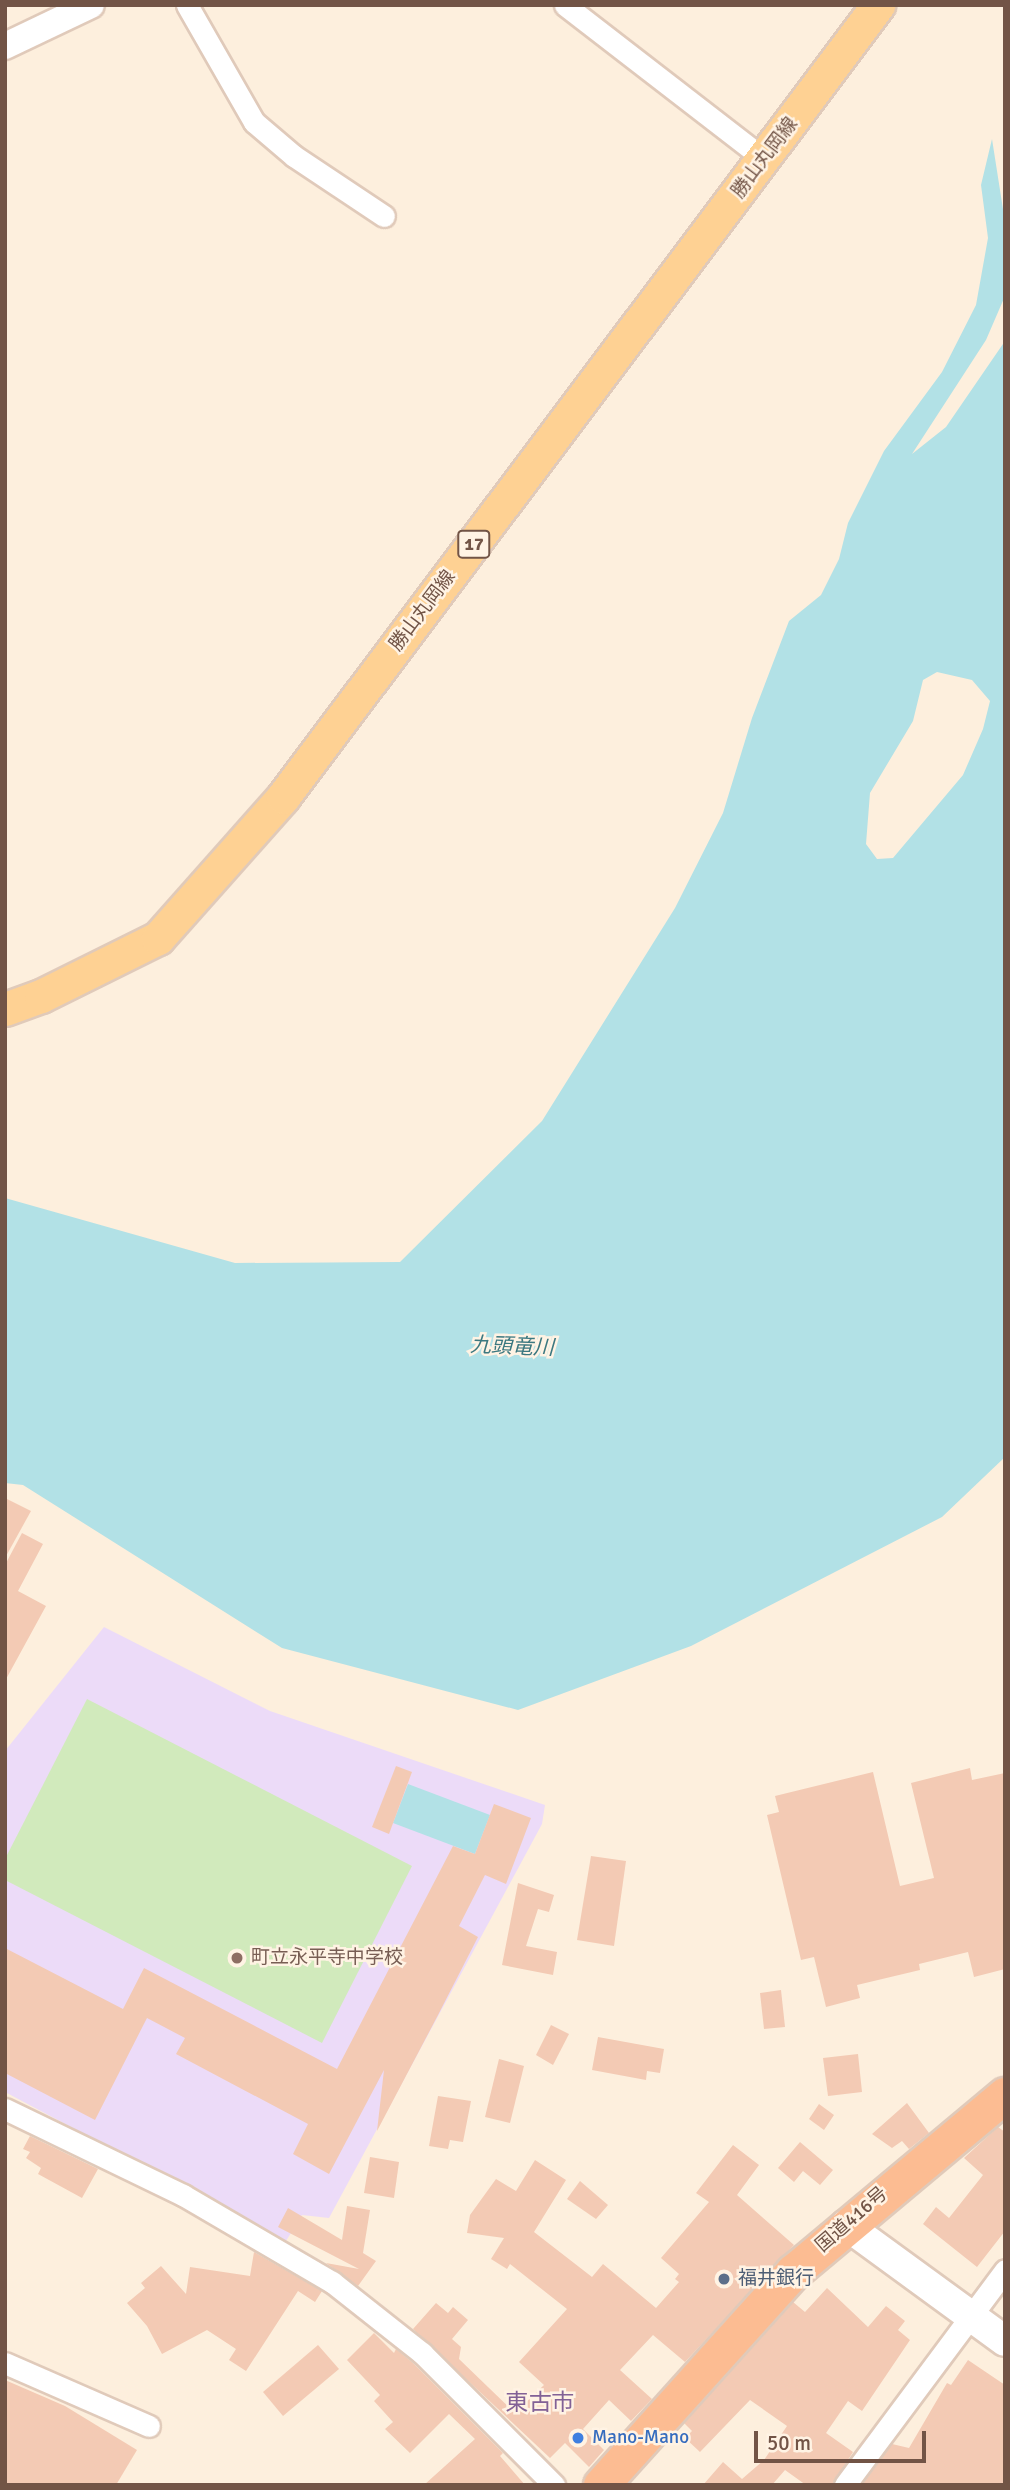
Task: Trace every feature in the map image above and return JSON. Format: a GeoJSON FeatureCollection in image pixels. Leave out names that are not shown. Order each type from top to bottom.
{"type":"FeatureCollection","features":[{"type":"Feature","properties":{"kind":"highway","name":"国道416号"},"geometry":{"type":"LineString","coordinates":[[601,2485],[723,2345],[846,2225],[1005,2095]]}},
{"type":"Feature","properties":{"kind":"main road","name":"勝山丸岡線"},"geometry":{"type":"LineString","coordinates":[[5,1009],[41,996],[158,938],[283,797],[878,5]]}},
{"type":"Feature","properties":{"kind":"main road"},"geometry":{"type":"LineString","coordinates":[[846,2225],[1005,2341]]}},
{"type":"Feature","properties":{"kind":"street"},"geometry":{"type":"LineString","coordinates":[[5,46],[91,5]]}},
{"type":"Feature","properties":{"kind":"street"},"geometry":{"type":"LineString","coordinates":[[187,5],[254,122],[294,156],[384,216]]}},
{"type":"Feature","properties":{"kind":"street"},"geometry":{"type":"LineString","coordinates":[[565,5],[764,159]]}},
{"type":"Feature","properties":{"kind":"street"},"geometry":{"type":"LineString","coordinates":[[5,2109],[183,2195],[332,2282],[452,2380],[554,2485]]}},
{"type":"Feature","properties":{"kind":"street"},"geometry":{"type":"LineString","coordinates":[[845,2485],[968,2316],[1005,2270]]}},
{"type":"Feature","properties":{"kind":"street"},"geometry":{"type":"LineString","coordinates":[[5,2363],[149,2426]]}},
{"type":"Feature","properties":{"kind":"shaded area","name":"町立永平寺中学校"},"geometry":{"type":"Polygon","coordinates":[[[104,1627],[270,1711],[545,1805],[542,1824],[329,2218],[302,2215],[286,2241],[5,2092],[5,1751],[104,1627]]]}},
{"type":"Feature","properties":{"kind":"green space"},"geometry":{"type":"Polygon","coordinates":[[[87,1699],[412,1866],[322,2043],[5,1880],[5,1859],[87,1699]]]}},
{"type":"Feature","properties":{"kind":"water","name":"九頭竜川"},"geometry":{"type":"Polygon","coordinates":[[[992,139],[1005,222],[1005,296],[986,340],[912,454],[946,427],[1005,341],[1005,1457],[942,1517],[691,1646],[518,1710],[282,1648],[23,1485],[5,1483],[5,1198],[235,1263],[400,1262],[542,1121],[675,908],[723,813],[752,718],[789,621],[821,595],[839,559],[848,523],[884,451],[942,372],[976,305],[988,238],[981,185],[992,139]],[[937,672],[923,680],[913,721],[870,793],[866,844],[877,859],[893,858],[963,775],[983,729],[990,701],[972,680],[937,672]]]}},
{"type":"Feature","properties":{"kind":"water"},"geometry":{"type":"Polygon","coordinates":[[[408,1784],[490,1815],[475,1854],[393,1823],[408,1784]]]}},
{"type":"Feature","properties":{"kind":"building"},"geometry":{"type":"Polygon","coordinates":[[[5,1498],[31,1511],[5,1558],[5,1498]]]}},
{"type":"Feature","properties":{"kind":"building"},"geometry":{"type":"Polygon","coordinates":[[[22,1533],[43,1544],[18,1591],[46,1606],[5,1681],[5,1565],[22,1533]]]}},
{"type":"Feature","properties":{"kind":"building"},"geometry":{"type":"Polygon","coordinates":[[[396,1766],[412,1772],[389,1834],[372,1827],[396,1766]]]}},
{"type":"Feature","properties":{"kind":"building"},"geometry":{"type":"Polygon","coordinates":[[[970,1768],[972,1780],[1005,1773],[1005,1969],[974,1977],[968,1952],[919,1964],[920,1970],[857,1985],[860,1998],[826,2007],[814,1957],[801,1960],[767,1815],[779,1812],[775,1796],[873,1772],[900,1886],[934,1878],[911,1783],[970,1768]]]}},
{"type":"Feature","properties":{"kind":"building"},"geometry":{"type":"Polygon","coordinates":[[[494,1804],[531,1818],[506,1884],[485,1875],[459,1926],[478,1937],[437,2017],[377,2131],[384,2070],[329,2174],[293,2154],[308,2124],[176,2054],[185,2038],[147,2018],[95,2120],[5,2073],[5,1948],[123,2009],[144,1968],[337,2069],[453,1846],[475,1854],[494,1804]]]}},
{"type":"Feature","properties":{"kind":"building"},"geometry":{"type":"Polygon","coordinates":[[[591,1856],[626,1861],[614,1946],[577,1940],[591,1856]]]}},
{"type":"Feature","properties":{"kind":"building"},"geometry":{"type":"Polygon","coordinates":[[[518,1883],[554,1895],[549,1912],[538,1909],[526,1946],[557,1952],[553,1975],[502,1965],[518,1883]]]}},
{"type":"Feature","properties":{"kind":"building"},"geometry":{"type":"Polygon","coordinates":[[[781,1990],[785,2027],[764,2029],[760,1993],[781,1990]]]}},
{"type":"Feature","properties":{"kind":"building"},"geometry":{"type":"Polygon","coordinates":[[[551,2025],[569,2034],[553,2065],[536,2055],[551,2025]]]}},
{"type":"Feature","properties":{"kind":"building"},"geometry":{"type":"Polygon","coordinates":[[[598,2037],[664,2049],[660,2073],[647,2071],[646,2080],[592,2070],[598,2037]]]}},
{"type":"Feature","properties":{"kind":"building"},"geometry":{"type":"Polygon","coordinates":[[[858,2054],[862,2092],[828,2096],[823,2058],[858,2054]]]}},
{"type":"Feature","properties":{"kind":"building"},"geometry":{"type":"Polygon","coordinates":[[[499,2059],[524,2066],[510,2123],[485,2117],[499,2059]]]}},
{"type":"Feature","properties":{"kind":"building"},"geometry":{"type":"Polygon","coordinates":[[[438,2096],[471,2101],[463,2142],[450,2140],[448,2149],[429,2146],[438,2096]]]}},
{"type":"Feature","properties":{"kind":"building"},"geometry":{"type":"Polygon","coordinates":[[[907,2103],[929,2133],[909,2149],[902,2141],[892,2148],[872,2134],[907,2103]]]}},
{"type":"Feature","properties":{"kind":"building"},"geometry":{"type":"Polygon","coordinates":[[[819,2104],[834,2115],[824,2130],[809,2119],[819,2104]]]}},
{"type":"Feature","properties":{"kind":"building"},"geometry":{"type":"Polygon","coordinates":[[[998,2127],[1005,2132],[1005,2231],[977,2267],[923,2224],[936,2207],[949,2218],[983,2175],[964,2158],[998,2127]]]}},
{"type":"Feature","properties":{"kind":"building"},"geometry":{"type":"Polygon","coordinates":[[[30,2136],[98,2169],[82,2198],[38,2174],[41,2168],[26,2158],[30,2152],[23,2149],[30,2136]]]}},
{"type":"Feature","properties":{"kind":"building"},"geometry":{"type":"Polygon","coordinates":[[[800,2142],[833,2170],[820,2185],[803,2171],[794,2182],[778,2168],[800,2142]]]}},
{"type":"Feature","properties":{"kind":"building"},"geometry":{"type":"Polygon","coordinates":[[[733,2145],[759,2165],[737,2195],[794,2245],[685,2362],[653,2335],[620,2370],[652,2399],[631,2421],[609,2400],[583,2429],[604,2450],[589,2467],[565,2443],[550,2458],[413,2329],[436,2303],[448,2313],[453,2307],[468,2320],[452,2339],[461,2347],[459,2359],[515,2413],[544,2385],[519,2362],[567,2309],[510,2264],[507,2269],[491,2259],[504,2238],[467,2233],[470,2215],[496,2179],[516,2191],[535,2160],[566,2180],[534,2232],[592,2277],[603,2264],[656,2308],[679,2282],[675,2279],[679,2274],[661,2258],[709,2202],[696,2193],[733,2145]]]}},
{"type":"Feature","properties":{"kind":"building"},"geometry":{"type":"Polygon","coordinates":[[[370,2157],[399,2162],[394,2198],[364,2193],[370,2157]]]}},
{"type":"Feature","properties":{"kind":"building"},"geometry":{"type":"Polygon","coordinates":[[[580,2181],[608,2205],[596,2219],[567,2199],[580,2181]]]}},
{"type":"Feature","properties":{"kind":"building"},"geometry":{"type":"Polygon","coordinates":[[[347,2206],[370,2210],[363,2253],[376,2261],[358,2286],[326,2263],[359,2269],[278,2227],[288,2208],[342,2240],[347,2206]]]}},
{"type":"Feature","properties":{"kind":"building"},"geometry":{"type":"Polygon","coordinates":[[[254,2252],[322,2291],[315,2302],[298,2291],[246,2371],[229,2360],[236,2349],[207,2330],[162,2354],[147,2326],[127,2303],[145,2288],[141,2283],[161,2266],[186,2294],[190,2267],[250,2276],[254,2252]]]}},
{"type":"Feature","properties":{"kind":"building"},"geometry":{"type":"Polygon","coordinates":[[[827,2288],[868,2327],[886,2306],[905,2321],[898,2330],[910,2340],[862,2411],[848,2401],[826,2433],[853,2452],[832,2485],[806,2485],[785,2470],[772,2485],[703,2485],[723,2462],[742,2479],[764,2460],[787,2426],[750,2400],[700,2452],[685,2438],[692,2431],[684,2423],[793,2302],[805,2312],[827,2288]]]}},
{"type":"Feature","properties":{"kind":"building"},"geometry":{"type":"Polygon","coordinates":[[[374,2333],[394,2353],[396,2349],[413,2363],[503,2453],[500,2456],[525,2485],[424,2485],[475,2439],[449,2414],[410,2453],[385,2429],[393,2422],[374,2401],[380,2395],[347,2360],[374,2333]]]}},
{"type":"Feature","properties":{"kind":"building"},"geometry":{"type":"Polygon","coordinates":[[[318,2345],[339,2369],[283,2416],[263,2392],[318,2345]]]}},
{"type":"Feature","properties":{"kind":"building"},"geometry":{"type":"Polygon","coordinates":[[[968,2360],[1005,2385],[1005,2485],[862,2485],[892,2444],[909,2448],[947,2383],[951,2385],[968,2360]]]}},
{"type":"Feature","properties":{"kind":"building"},"geometry":{"type":"Polygon","coordinates":[[[5,2380],[65,2406],[137,2450],[116,2485],[5,2485],[5,2380]]]}},
{"type":"Feature","properties":{"kind":"place","name":"町立永平寺中学校"},"geometry":{"type":"Point","coordinates":[237,1958]}},
{"type":"Feature","properties":{"kind":"place","name":"福井銀行"},"geometry":{"type":"Point","coordinates":[724,2279]}},
{"type":"Feature","properties":{"kind":"place","name":"Mano-Mano"},"geometry":{"type":"Point","coordinates":[578,2438]}},
{"type":"Feature","properties":{"kind":"district","name":"東古市"},"geometry":{"type":"Point","coordinates":[540,2403]}}]}
